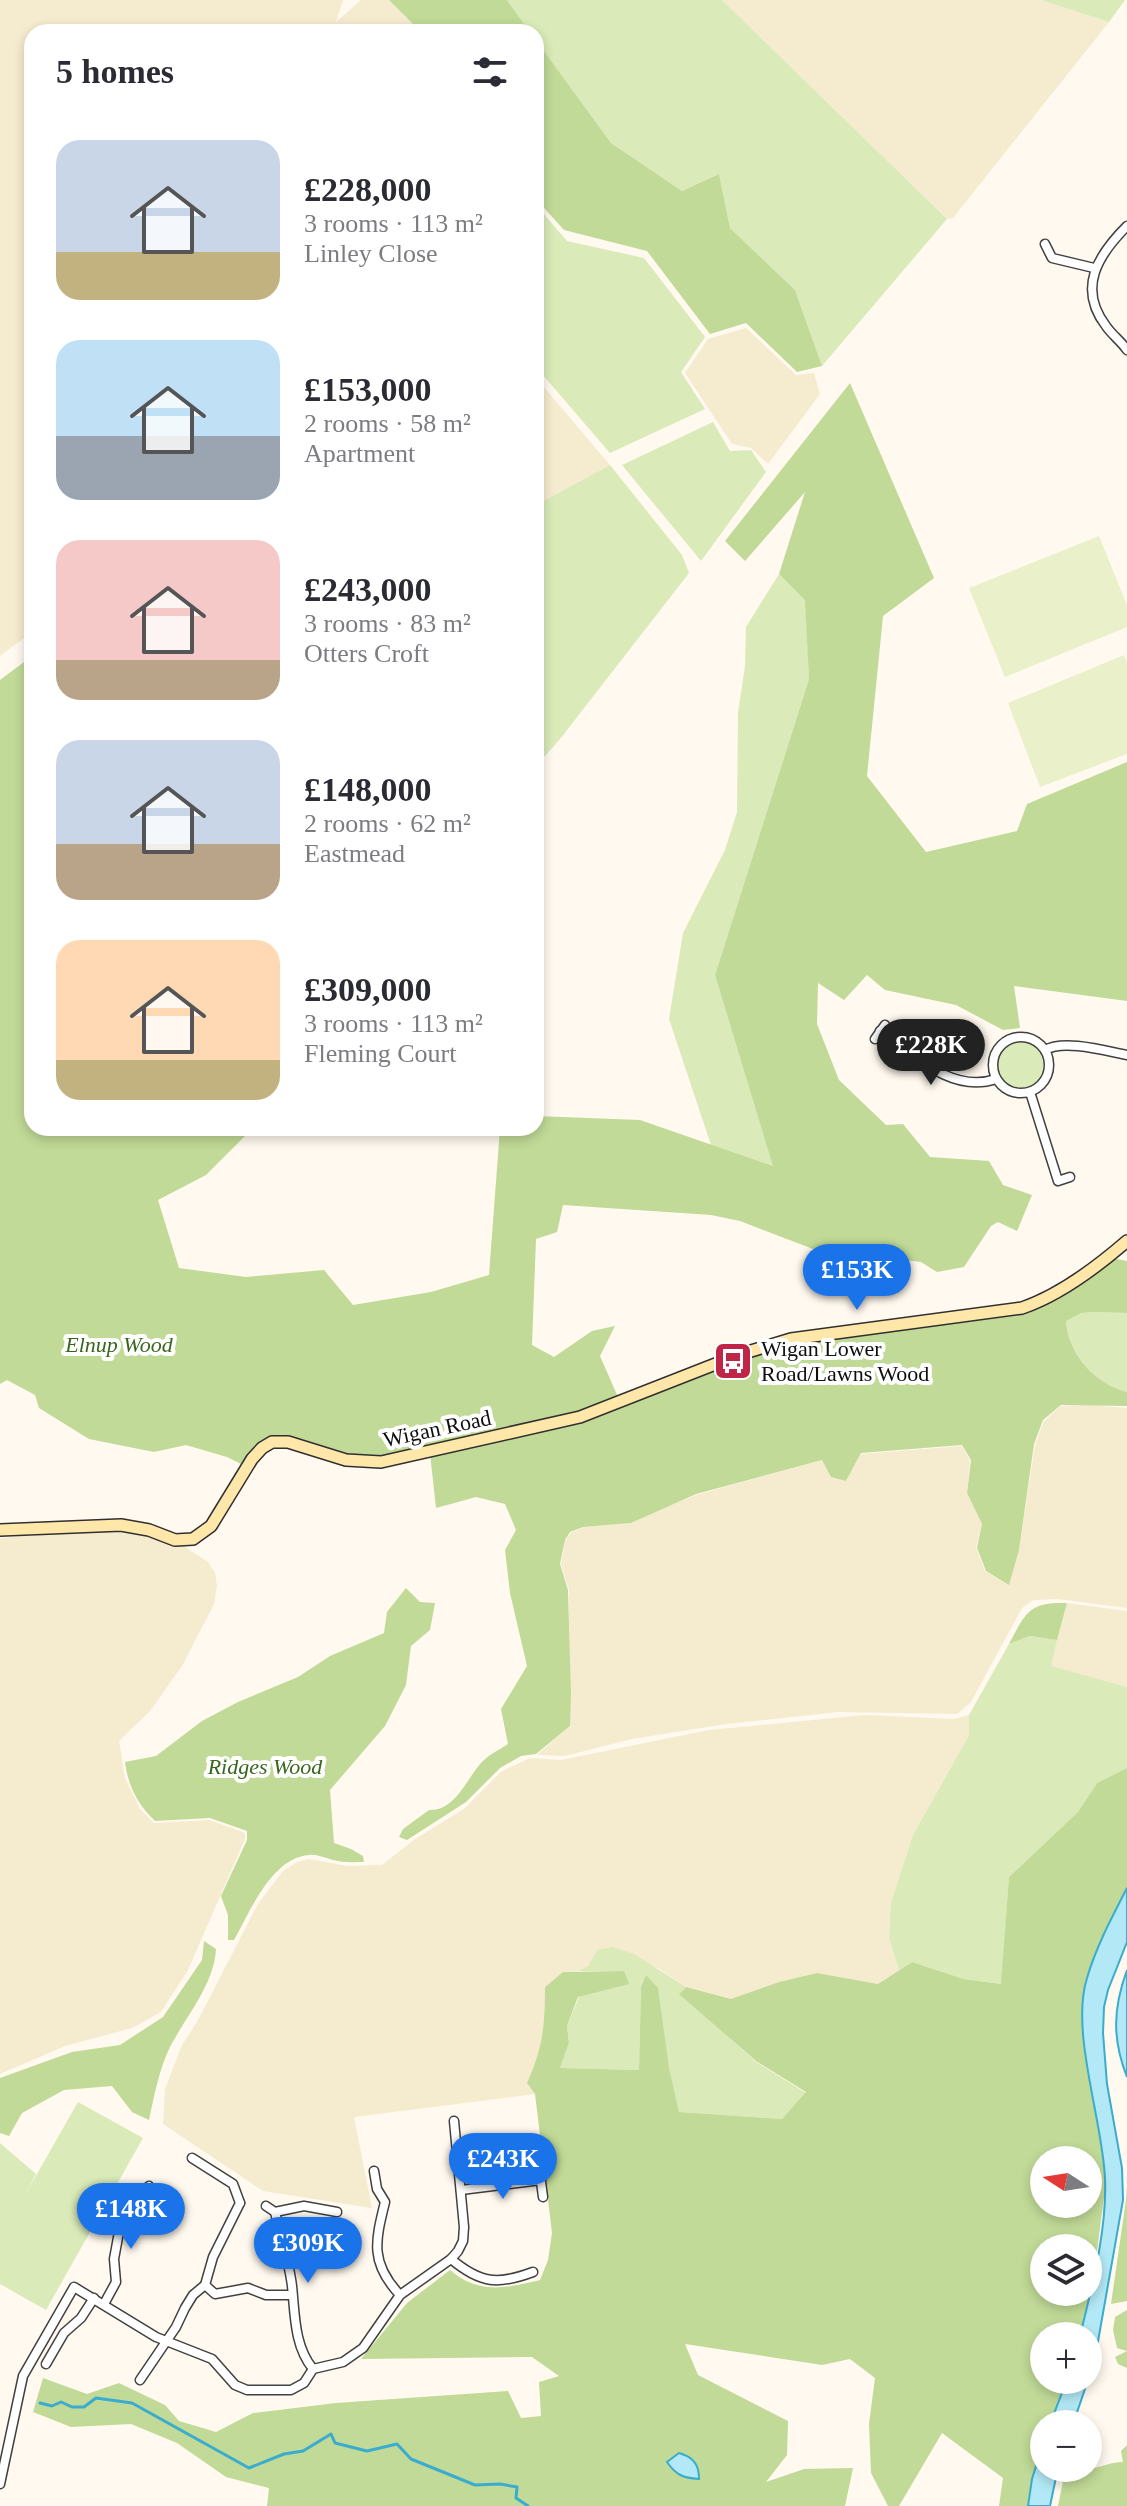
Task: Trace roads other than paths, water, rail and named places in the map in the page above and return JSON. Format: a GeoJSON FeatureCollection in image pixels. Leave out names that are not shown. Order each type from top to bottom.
{"type":"FeatureCollection","features":[{"type":"Feature","properties":{"kind":"main road","name":"Wigan Road"},"geometry":{"type":"LineString","coordinates":[[0,1530],[121,1525],[149,1530],[175,1540],[193,1539],[211,1526],[252,1459],[272,1442],[288,1442],[346,1460],[381,1462],[560,1422],[598,1411],[741,1354],[791,1339],[1022,1308],[1052,1295],[1127,1241]]}},
{"type":"Feature","properties":{"kind":"street"},"geometry":{"type":"LineString","coordinates":[[1127,226],[1112,241],[1094,268],[1094,303],[1105,325],[1127,350]]}},
{"type":"Feature","properties":{"kind":"street"},"geometry":{"type":"LineString","coordinates":[[1045,244],[1052,258],[1094,268]]}},
{"type":"Feature","properties":{"kind":"street"},"geometry":{"type":"LineString","coordinates":[[880,1032],[943,1076],[977,1083],[996,1079]]}},
{"type":"Feature","properties":{"kind":"street"},"geometry":{"type":"LineString","coordinates":[[1023,1036],[1045,1050],[1048,1075],[1030,1092],[1014,1093],[996,1079],[995,1054],[1006,1041],[1023,1036]]}},
{"type":"Feature","properties":{"kind":"street"},"geometry":{"type":"LineString","coordinates":[[1045,1050],[1067,1045],[1127,1055]]}},
{"type":"Feature","properties":{"kind":"street"},"geometry":{"type":"LineString","coordinates":[[1030,1092],[1058,1181],[1070,1177]]}},
{"type":"Feature","properties":{"kind":"street"},"geometry":{"type":"LineString","coordinates":[[0,2484],[23,2376],[74,2287],[165,2340],[212,2359],[235,2385],[247,2390],[291,2390],[304,2383],[313,2369],[343,2362],[363,2348],[400,2295],[451,2259],[463,2241],[454,2121]]}},
{"type":"Feature","properties":{"kind":"street"},"geometry":{"type":"LineString","coordinates":[[140,2380],[176,2327],[193,2295],[205,2285],[213,2257],[240,2203],[233,2184],[192,2158]]}},
{"type":"Feature","properties":{"kind":"street"},"geometry":{"type":"LineString","coordinates":[[539,2167],[543,2197]]}},
{"type":"Feature","properties":{"kind":"street"},"geometry":{"type":"LineString","coordinates":[[374,2171],[377,2189],[385,2202],[376,2241],[378,2262],[389,2283],[400,2295]]}},
{"type":"Feature","properties":{"kind":"street"},"geometry":{"type":"LineString","coordinates":[[461,2190],[541,2180]]}},
{"type":"Feature","properties":{"kind":"street"},"geometry":{"type":"LineString","coordinates":[[104,2304],[116,2282],[109,2259],[119,2232],[138,2198],[149,2186]]}},
{"type":"Feature","properties":{"kind":"street"},"geometry":{"type":"LineString","coordinates":[[240,2203],[251,2203]]}},
{"type":"Feature","properties":{"kind":"street"},"geometry":{"type":"LineString","coordinates":[[266,2206],[275,2212],[304,2358],[313,2369]]}},
{"type":"Feature","properties":{"kind":"street"},"geometry":{"type":"LineString","coordinates":[[275,2212],[304,2206],[337,2212]]}},
{"type":"Feature","properties":{"kind":"street"},"geometry":{"type":"LineString","coordinates":[[369,2217],[380,2220]]}},
{"type":"Feature","properties":{"kind":"street"},"geometry":{"type":"LineString","coordinates":[[451,2259],[469,2274],[502,2282],[533,2272]]}},
{"type":"Feature","properties":{"kind":"street"},"geometry":{"type":"LineString","coordinates":[[205,2285],[215,2294],[248,2288],[266,2295],[292,2295]]}},
{"type":"Feature","properties":{"kind":"street"},"geometry":{"type":"LineString","coordinates":[[46,2364],[64,2333],[81,2318],[94,2298]]}},
{"type":"Feature","properties":{"kind":"water"},"geometry":{"type":"Polygon","coordinates":[[[1127,1888],[1127,1942],[1108,1990],[1103,2033],[1107,2084],[1122,2168],[1123,2200],[1101,2322],[1083,2322],[1087,2306],[1102,2306],[1105,2179],[1085,2050],[1083,2000],[1087,1978],[1127,1888]]]}},
{"type":"Feature","properties":{"kind":"water"},"geometry":{"type":"Polygon","coordinates":[[[1127,1970],[1127,2077],[1116,2024],[1119,1997],[1127,1970]]]}},
{"type":"Feature","properties":{"kind":"water"},"geometry":{"type":"Polygon","coordinates":[[[1062,2394],[1083,2394],[1078,2410],[1055,2410],[1062,2394]]]}},
{"type":"Feature","properties":{"kind":"water"},"geometry":{"type":"Polygon","coordinates":[[[679,2453],[694,2462],[699,2479],[680,2475],[670,2466],[667,2462],[679,2453]]]}},
{"type":"Feature","properties":{"kind":"water"},"geometry":{"type":"Polygon","coordinates":[[[1032,2482],[1055,2482],[1050,2506],[1028,2506],[1032,2482]]]}},
{"type":"Feature","properties":{"kind":"waterway"},"geometry":{"type":"LineString","coordinates":[[40,2403],[52,2406],[61,2402],[72,2407],[84,2407],[96,2398],[132,2403],[249,2468],[284,2454],[303,2451],[331,2434],[335,2443],[367,2451],[397,2444],[411,2459],[475,2485],[517,2487],[516,2498],[528,2506]]}},
{"type":"Feature","properties":{"kind":"place","name":"Wigan Lower Road/Lawns Wood"},"geometry":{"type":"Point","coordinates":[733,1361]}},
{"type":"Feature","properties":{"kind":"park label","name":"Elnup Wood"},"geometry":{"type":"Point","coordinates":[119,1344]}},
{"type":"Feature","properties":{"kind":"park label","name":"Ridges Wood"},"geometry":{"type":"Point","coordinates":[265,1766]}}]}
